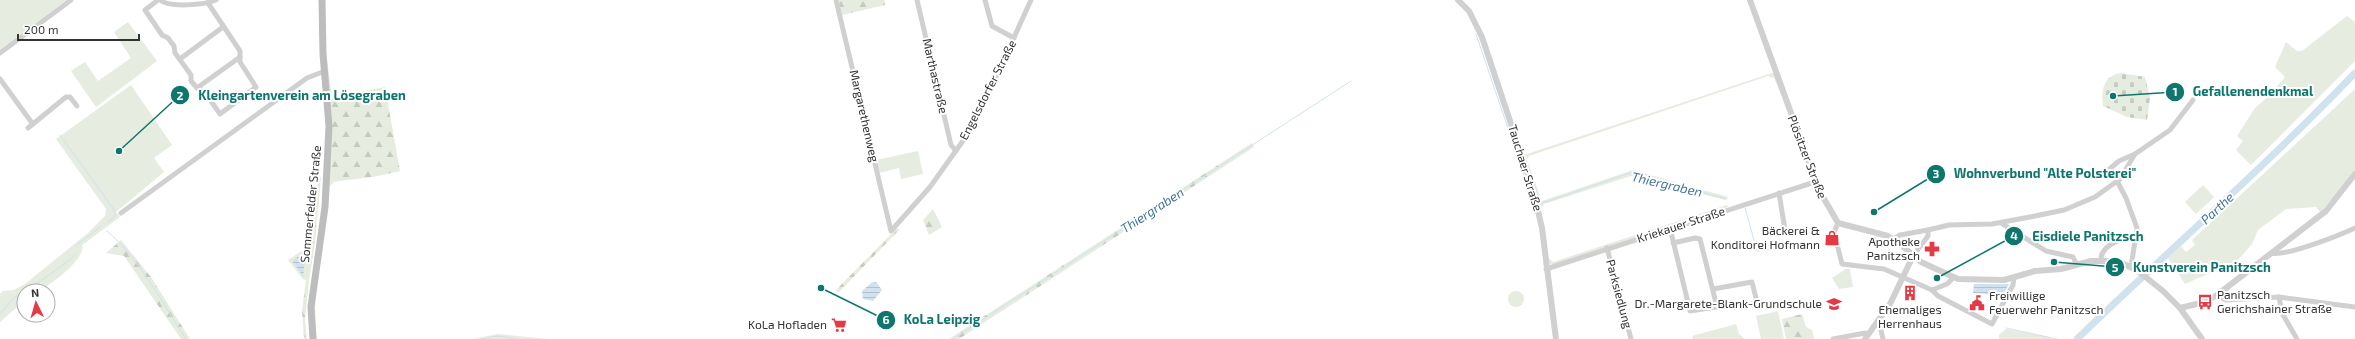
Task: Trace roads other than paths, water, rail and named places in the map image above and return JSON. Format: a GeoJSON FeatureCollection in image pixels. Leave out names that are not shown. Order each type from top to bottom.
{"type":"FeatureCollection","features":[{"type":"Feature","properties":{"kind":"main road","name":"Sommerfelder Straße"},"geometry":{"type":"LineString","coordinates":[[313,339],[311,307],[325,207],[329,134],[329,106],[325,70],[322,0]]}},
{"type":"Feature","properties":{"kind":"street"},"geometry":{"type":"LineString","coordinates":[[0,53],[71,0]]}},
{"type":"Feature","properties":{"kind":"street"},"geometry":{"type":"LineString","coordinates":[[208,3],[240,51],[240,62],[256,87],[220,114],[204,91],[197,88],[191,81],[191,74],[175,53],[174,46],[168,38],[162,35],[145,10],[159,0],[166,3],[208,3],[216,0]]}},
{"type":"Feature","properties":{"kind":"street","name":"Margarethenweg"},"geometry":{"type":"LineString","coordinates":[[836,0],[891,231]]}},
{"type":"Feature","properties":{"kind":"street","name":"Marthastraße"},"geometry":{"type":"LineString","coordinates":[[917,0],[951,145],[956,151]]}},
{"type":"Feature","properties":{"kind":"street"},"geometry":{"type":"LineString","coordinates":[[985,0],[992,26],[1014,38]]}},
{"type":"Feature","properties":{"kind":"street","name":"Engelsdorfer Straße"},"geometry":{"type":"LineString","coordinates":[[891,231],[930,187],[956,151],[984,103],[1031,0]]}},
{"type":"Feature","properties":{"kind":"street","name":"Tauchaer Straße"},"geometry":{"type":"LineString","coordinates":[[1458,0],[1465,6],[1482,37],[1533,190],[1542,228],[1556,339]]}},
{"type":"Feature","properties":{"kind":"street","name":"Plösitzer Straße"},"geometry":{"type":"LineString","coordinates":[[1750,0],[1816,182],[1824,202],[1838,223]]}},
{"type":"Feature","properties":{"kind":"street"},"geometry":{"type":"LineString","coordinates":[[180,59],[223,27]]}},
{"type":"Feature","properties":{"kind":"street"},"geometry":{"type":"LineString","coordinates":[[197,88],[240,57]]}},
{"type":"Feature","properties":{"kind":"street"},"geometry":{"type":"LineString","coordinates":[[121,213],[307,78],[325,70]]}},
{"type":"Feature","properties":{"kind":"street"},"geometry":{"type":"LineString","coordinates":[[0,79],[32,123]]}},
{"type":"Feature","properties":{"kind":"street"},"geometry":{"type":"LineString","coordinates":[[28,128],[32,123],[66,97],[70,97],[76,106]]}},
{"type":"Feature","properties":{"kind":"street"},"geometry":{"type":"LineString","coordinates":[[2106,172],[2119,161],[2135,154],[2172,127],[2193,100]]}},
{"type":"Feature","properties":{"kind":"street"},"geometry":{"type":"LineString","coordinates":[[1893,239],[1900,235],[1949,225],[2001,223],[2071,207],[2095,197],[2117,181],[2135,154]]}},
{"type":"Feature","properties":{"kind":"street"},"geometry":{"type":"LineString","coordinates":[[2179,306],[2205,302],[2217,295],[2329,208],[2355,174]]}},
{"type":"Feature","properties":{"kind":"street"},"geometry":{"type":"LineString","coordinates":[[2117,181],[2126,198],[2137,228],[2131,267]]}},
{"type":"Feature","properties":{"kind":"street","name":"Kriekauer Straße"},"geometry":{"type":"LineString","coordinates":[[1546,269],[1607,248],[1816,182]]}},
{"type":"Feature","properties":{"kind":"street"},"geometry":{"type":"LineString","coordinates":[[1773,232],[1785,230],[1779,193]]}},
{"type":"Feature","properties":{"kind":"street"},"geometry":{"type":"LineString","coordinates":[[2014,278],[2013,285],[1992,324],[1938,296],[1932,290],[1878,268],[1842,264],[1834,232],[1838,223],[1893,239],[1912,256],[1953,278],[1991,280],[2014,278],[2035,272],[2101,261],[2113,261],[2131,267],[2148,278],[2179,306],[2202,339]]}},
{"type":"Feature","properties":{"kind":"street"},"geometry":{"type":"LineString","coordinates":[[2001,223],[2046,251],[2073,257],[2077,265]]}},
{"type":"Feature","properties":{"kind":"street"},"geometry":{"type":"LineString","coordinates":[[1670,228],[1690,311],[1735,304],[1744,307],[1755,304],[1757,301],[1752,282],[1713,289]]}},
{"type":"Feature","properties":{"kind":"street"},"geometry":{"type":"LineString","coordinates":[[2271,253],[2285,252],[2332,238],[2355,228]]}},
{"type":"Feature","properties":{"kind":"street"},"geometry":{"type":"LineString","coordinates":[[1832,339],[1865,333],[1867,337],[1890,304],[1912,256],[1928,236],[1928,230]]}},
{"type":"Feature","properties":{"kind":"street"},"geometry":{"type":"LineString","coordinates":[[2101,261],[2101,254],[2105,248],[2135,234]]}},
{"type":"Feature","properties":{"kind":"street"},"geometry":{"type":"LineString","coordinates":[[1673,243],[1695,238],[1700,239],[1717,307]]}},
{"type":"Feature","properties":{"kind":"street","name":"Parksiedlung"},"geometry":{"type":"LineString","coordinates":[[1607,248],[1631,339]]}},
{"type":"Feature","properties":{"kind":"street"},"geometry":{"type":"LineString","coordinates":[[1932,290],[1947,284],[1953,278]]}},
{"type":"Feature","properties":{"kind":"street"},"geometry":{"type":"LineString","coordinates":[[2217,295],[2226,300],[2279,297],[2355,307]]}},
{"type":"Feature","properties":{"kind":"street"},"geometry":{"type":"LineString","coordinates":[[2279,297],[2282,313],[2298,339]]}},
{"type":"Feature","properties":{"kind":"street"},"geometry":{"type":"LineString","coordinates":[[1877,324],[1880,326],[1883,339]]}},
{"type":"Feature","properties":{"kind":"water"},"geometry":{"type":"Polygon","coordinates":[[[306,251],[303,276],[292,261],[306,251]]]}},
{"type":"Feature","properties":{"kind":"water"},"geometry":{"type":"Polygon","coordinates":[[[876,282],[882,290],[873,301],[863,299],[862,291],[871,283],[876,282]]]}},
{"type":"Feature","properties":{"kind":"water"},"geometry":{"type":"Polygon","coordinates":[[[1974,284],[2009,284],[2003,295],[1973,293],[1974,284]]]}},
{"type":"Feature","properties":{"kind":"waterway","name":"Thiergraben"},"geometry":{"type":"LineString","coordinates":[[1476,34],[1533,202]]}},
{"type":"Feature","properties":{"kind":"waterway","name":"Parthe"},"geometry":{"type":"LineString","coordinates":[[2077,339],[2252,175],[2355,73]]}},
{"type":"Feature","properties":{"kind":"waterway","name":"Thiergraben"},"geometry":{"type":"LineString","coordinates":[[953,339],[1351,81]]}},
{"type":"Feature","properties":{"kind":"waterway"},"geometry":{"type":"LineString","coordinates":[[60,135],[115,211],[115,216],[108,222]]}},
{"type":"Feature","properties":{"kind":"waterway","name":"Thiergraben"},"geometry":{"type":"LineString","coordinates":[[1540,204],[1630,173],[1727,199]]}},
{"type":"Feature","properties":{"kind":"waterway"},"geometry":{"type":"LineString","coordinates":[[1745,208],[1757,251],[1782,249]]}},
{"type":"Feature","properties":{"kind":"waterway"},"geometry":{"type":"LineString","coordinates":[[77,245],[101,226]]}},
{"type":"Feature","properties":{"kind":"waterway"},"geometry":{"type":"LineString","coordinates":[[107,231],[130,254],[186,339]]}},
{"type":"Feature","properties":{"kind":"waterway"},"geometry":{"type":"LineString","coordinates":[[37,283],[76,254]]}},
{"type":"Feature","properties":{"kind":"waterway"},"geometry":{"type":"LineString","coordinates":[[0,314],[16,297]]}},
{"type":"Feature","properties":{"kind":"waterway","name":"Thiergraben"},"geometry":{"type":"LineString","coordinates":[[2006,328],[2057,339]]}},
{"type":"Feature","properties":{"kind":"waterway"},"geometry":{"type":"LineString","coordinates":[[480,339],[498,336],[517,339]]}},
{"type":"Feature","properties":{"kind":"place","name":"Gefallenendenkmal"},"geometry":{"type":"Point","coordinates":[2113,96]}},
{"type":"Feature","properties":{"kind":"place","name":"Kleingartenverein am Lösegraben"},"geometry":{"type":"Point","coordinates":[119,151]}},
{"type":"Feature","properties":{"kind":"place","name":"Wohnverbund \"Alte Polsterei\""},"geometry":{"type":"Point","coordinates":[1874,212]}},
{"type":"Feature","properties":{"kind":"place","name":"Bäckerei & Konditorei Hofmann"},"geometry":{"type":"Point","coordinates":[1832,238]}},
{"type":"Feature","properties":{"kind":"place","name":"Apotheke Panitzsch"},"geometry":{"type":"Point","coordinates":[1932,249]}},
{"type":"Feature","properties":{"kind":"place","name":"Kunstverein Panitzsch"},"geometry":{"type":"Point","coordinates":[2054,262]}},
{"type":"Feature","properties":{"kind":"place","name":"Eisdiele Panitzsch"},"geometry":{"type":"Point","coordinates":[1937,278]}},
{"type":"Feature","properties":{"kind":"place","name":"KoLa Leipzig"},"geometry":{"type":"Point","coordinates":[821,288]}},
{"type":"Feature","properties":{"kind":"place","name":"Ehemaliges Herrenhaus"},"geometry":{"type":"Point","coordinates":[1910,293]}},
{"type":"Feature","properties":{"kind":"place","name":"Panitzsch Gerichshainer Straße"},"geometry":{"type":"Point","coordinates":[2205,302]}},
{"type":"Feature","properties":{"kind":"place","name":"Freiwillige Feuerwehr Panitzsch"},"geometry":{"type":"Point","coordinates":[1977,303]}},
{"type":"Feature","properties":{"kind":"place","name":"Dr.-Margarete-Blank-Grundschule"},"geometry":{"type":"Point","coordinates":[1834,304]}},
{"type":"Feature","properties":{"kind":"place","name":"KoLa Hofladen"},"geometry":{"type":"Point","coordinates":[839,325]}}]}
